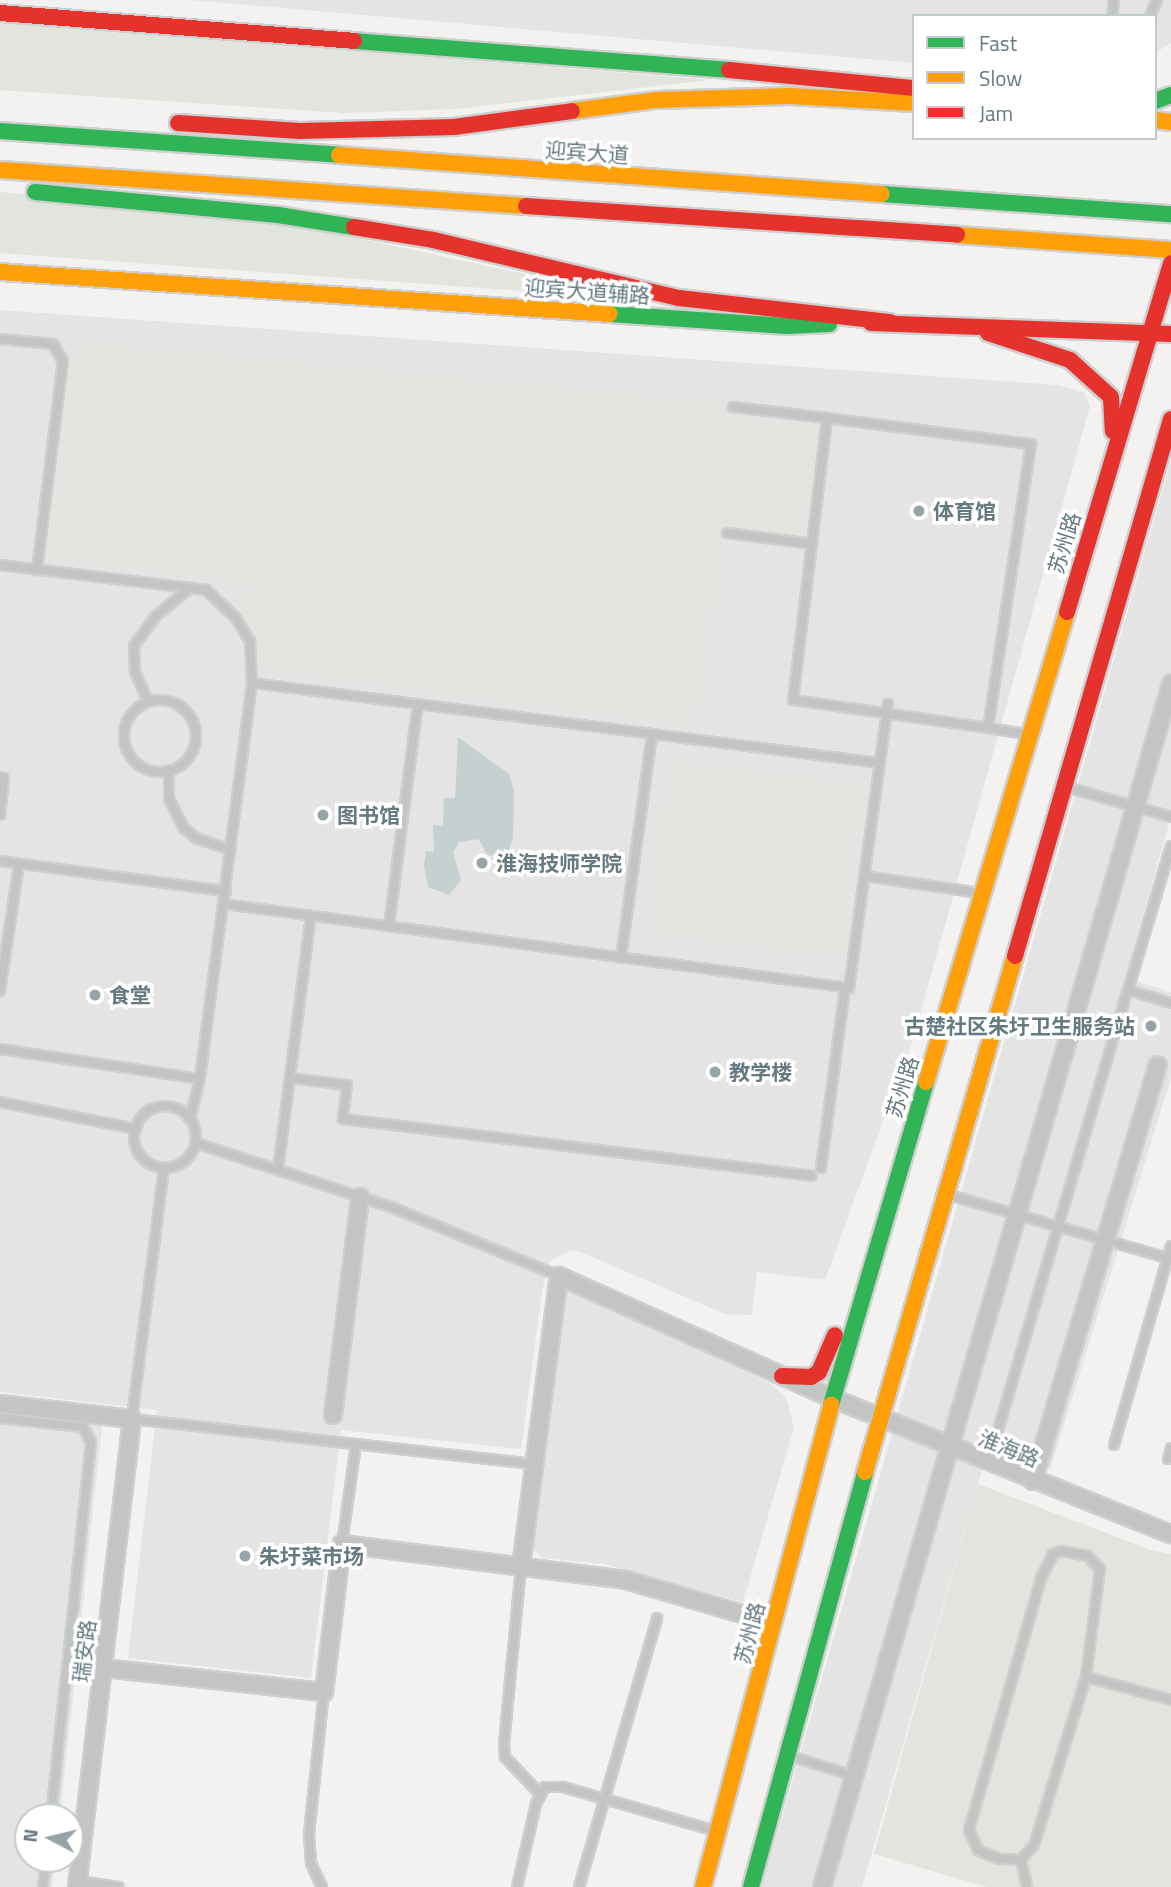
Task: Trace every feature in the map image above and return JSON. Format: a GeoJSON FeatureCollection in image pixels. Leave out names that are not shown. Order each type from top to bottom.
{"type":"FeatureCollection","features":[{"type":"Feature","properties":{"kind":"main road"},"geometry":{"type":"LineString","coordinates":[[0,13],[841,79],[912,88]]}},
{"type":"Feature","properties":{"kind":"main road"},"geometry":{"type":"LineString","coordinates":[[164,122],[300,131],[441,127],[657,100],[790,96],[912,103]]}},
{"type":"Feature","properties":{"kind":"main road","name":"迎宾大道"},"geometry":{"type":"LineString","coordinates":[[0,131],[1171,214]]}},
{"type":"Feature","properties":{"kind":"main road"},"geometry":{"type":"LineString","coordinates":[[0,170],[1171,250]]}},
{"type":"Feature","properties":{"kind":"main road"},"geometry":{"type":"LineString","coordinates":[[14,190],[278,215],[433,240],[679,298],[891,322]]}},
{"type":"Feature","properties":{"kind":"main road","name":"苏州路"},"geometry":{"type":"LineString","coordinates":[[703,1887],[832,1398],[1171,263]]}},
{"type":"Feature","properties":{"kind":"main road","name":"迎宾大道辅路"},"geometry":{"type":"LineString","coordinates":[[0,272],[787,326],[891,322],[1171,334]]}},
{"type":"Feature","properties":{"kind":"main road"},"geometry":{"type":"LineString","coordinates":[[961,325],[1070,360],[1111,397],[1114,448]]}},
{"type":"Feature","properties":{"kind":"main road"},"geometry":{"type":"LineString","coordinates":[[751,1887],[880,1418],[1171,419]]}},
{"type":"Feature","properties":{"kind":"main road"},"geometry":{"type":"LineString","coordinates":[[782,1376],[811,1377],[827,1362],[877,1198],[916,1113]]}},
{"type":"Feature","properties":{"kind":"street"},"geometry":{"type":"LineString","coordinates":[[822,1887],[1171,684]]}},
{"type":"Feature","properties":{"kind":"street"},"geometry":{"type":"LineString","coordinates":[[1033,1481],[1158,1065]]}},
{"type":"Feature","properties":{"kind":"street"},"geometry":{"type":"LineString","coordinates":[[333,1415],[360,1197]]}},
{"type":"Feature","properties":{"kind":"street"},"geometry":{"type":"LineString","coordinates":[[522,1567],[559,1276]]}},
{"type":"Feature","properties":{"kind":"street","name":"淮海路"},"geometry":{"type":"LineString","coordinates":[[559,1276],[832,1398],[1033,1481],[1171,1534]]}},
{"type":"Feature","properties":{"kind":"street"},"geometry":{"type":"LineString","coordinates":[[0,1404],[132,1419]]}},
{"type":"Feature","properties":{"kind":"street","name":"瑞安路"},"geometry":{"type":"LineString","coordinates":[[78,1884],[132,1419]]}},
{"type":"Feature","properties":{"kind":"street"},"geometry":{"type":"LineString","coordinates":[[103,1668],[324,1692],[342,1544],[626,1580],[773,1623]]}},
{"type":"Feature","properties":{"kind":"lane"},"geometry":{"type":"LineString","coordinates":[[0,339],[53,344],[62,361],[37,570]]}},
{"type":"Feature","properties":{"kind":"lane"},"geometry":{"type":"LineString","coordinates":[[733,407],[1031,444],[988,728]]}},
{"type":"Feature","properties":{"kind":"lane"},"geometry":{"type":"LineString","coordinates":[[827,418],[793,700],[887,708],[1029,734]]}},
{"type":"Feature","properties":{"kind":"lane"},"geometry":{"type":"LineString","coordinates":[[727,533],[812,544]]}},
{"type":"Feature","properties":{"kind":"lane"},"geometry":{"type":"LineString","coordinates":[[0,565],[206,590],[236,617],[250,641],[252,682],[226,891],[200,1079],[190,1118],[196,1143],[188,1159],[164,1168],[140,1155],[136,1129],[146,1112],[165,1106],[190,1118]]}},
{"type":"Feature","properties":{"kind":"lane"},"geometry":{"type":"LineString","coordinates":[[148,701],[135,673],[134,646],[156,617],[190,588]]}},
{"type":"Feature","properties":{"kind":"lane"},"geometry":{"type":"LineString","coordinates":[[252,682],[880,763]]}},
{"type":"Feature","properties":{"kind":"lane"},"geometry":{"type":"LineString","coordinates":[[148,701],[171,701],[181,706],[194,725],[196,736],[188,758],[169,770],[145,769],[128,752],[124,728],[137,707],[148,701]]}},
{"type":"Feature","properties":{"kind":"lane"},"geometry":{"type":"LineString","coordinates":[[389,926],[418,704]]}},
{"type":"Feature","properties":{"kind":"lane"},"geometry":{"type":"LineString","coordinates":[[224,904],[849,988],[887,708]]}},
{"type":"Feature","properties":{"kind":"lane"},"geometry":{"type":"LineString","coordinates":[[621,958],[652,734]]}},
{"type":"Feature","properties":{"kind":"lane"},"geometry":{"type":"LineString","coordinates":[[169,770],[169,799],[184,828],[196,838],[231,850]]}},
{"type":"Feature","properties":{"kind":"lane"},"geometry":{"type":"LineString","coordinates":[[0,778],[4,778],[0,815]]}},
{"type":"Feature","properties":{"kind":"lane"},"geometry":{"type":"LineString","coordinates":[[1064,787],[1171,817]]}},
{"type":"Feature","properties":{"kind":"lane"},"geometry":{"type":"LineString","coordinates":[[989,1463],[1171,846]]}},
{"type":"Feature","properties":{"kind":"lane"},"geometry":{"type":"LineString","coordinates":[[0,861],[226,891]]}},
{"type":"Feature","properties":{"kind":"lane"},"geometry":{"type":"LineString","coordinates":[[0,991],[19,864]]}},
{"type":"Feature","properties":{"kind":"lane"},"geometry":{"type":"LineString","coordinates":[[864,876],[981,893]]}},
{"type":"Feature","properties":{"kind":"lane"},"geometry":{"type":"LineString","coordinates":[[278,1169],[311,916]]}},
{"type":"Feature","properties":{"kind":"lane"},"geometry":{"type":"LineString","coordinates":[[821,1168],[845,988]]}},
{"type":"Feature","properties":{"kind":"lane"},"geometry":{"type":"LineString","coordinates":[[1128,990],[1171,1003]]}},
{"type":"Feature","properties":{"kind":"lane"},"geometry":{"type":"LineString","coordinates":[[0,1049],[200,1079]]}},
{"type":"Feature","properties":{"kind":"lane"},"geometry":{"type":"LineString","coordinates":[[290,1078],[347,1085],[343,1119],[812,1177]]}},
{"type":"Feature","properties":{"kind":"lane"},"geometry":{"type":"LineString","coordinates":[[0,1102],[136,1129]]}},
{"type":"Feature","properties":{"kind":"lane"},"geometry":{"type":"LineString","coordinates":[[196,1143],[360,1197],[559,1276]]}},
{"type":"Feature","properties":{"kind":"lane"},"geometry":{"type":"LineString","coordinates":[[164,1168],[132,1419],[535,1464]]}},
{"type":"Feature","properties":{"kind":"lane"},"geometry":{"type":"LineString","coordinates":[[945,1194],[1169,1259]]}},
{"type":"Feature","properties":{"kind":"lane"},"geometry":{"type":"LineString","coordinates":[[1114,1445],[1171,1246]]}},
{"type":"Feature","properties":{"kind":"lane"},"geometry":{"type":"LineString","coordinates":[[0,1418],[83,1427],[91,1442],[52,1803]]}},
{"type":"Feature","properties":{"kind":"lane"},"geometry":{"type":"LineString","coordinates":[[342,1544],[356,1445]]}},
{"type":"Feature","properties":{"kind":"lane"},"geometry":{"type":"LineString","coordinates":[[1168,1459],[1171,1448]]}},
{"type":"Feature","properties":{"kind":"lane"},"geometry":{"type":"LineString","coordinates":[[1021,1860],[999,1859],[978,1850],[969,1830],[1042,1576],[1053,1555],[1061,1551],[1088,1556],[1101,1569],[1086,1677],[1038,1836],[1021,1860],[1027,1887]]}},
{"type":"Feature","properties":{"kind":"lane"},"geometry":{"type":"LineString","coordinates":[[522,1567],[503,1743],[505,1757],[540,1793]]}},
{"type":"Feature","properties":{"kind":"lane"},"geometry":{"type":"LineString","coordinates":[[579,1887],[657,1618]]}},
{"type":"Feature","properties":{"kind":"lane"},"geometry":{"type":"LineString","coordinates":[[1086,1677],[1171,1700]]}},
{"type":"Feature","properties":{"kind":"lane"},"geometry":{"type":"LineString","coordinates":[[322,1887],[312,1863],[309,1833],[324,1692]]}},
{"type":"Feature","properties":{"kind":"lane"},"geometry":{"type":"LineString","coordinates":[[788,1755],[854,1776]]}},
{"type":"Feature","properties":{"kind":"lane"},"geometry":{"type":"LineString","coordinates":[[517,1887],[540,1793],[553,1785],[718,1832]]}},
{"type":"Feature","properties":{"kind":"lane"},"geometry":{"type":"LineString","coordinates":[[78,1884],[119,1887]]}},
{"type":"Feature","properties":{"kind":"shaded area"},"geometry":{"type":"Polygon","coordinates":[[[190,0],[1171,0],[1171,43],[1157,52],[1157,14],[912,14],[912,63],[190,0]]]}},
{"type":"Feature","properties":{"kind":"shaded area"},"geometry":{"type":"Polygon","coordinates":[[[0,22],[710,80],[456,109],[342,113],[0,90],[0,22]]]}},
{"type":"Feature","properties":{"kind":"shaded area"},"geometry":{"type":"Polygon","coordinates":[[[0,192],[255,216],[646,300],[0,253],[0,192]]]}},
{"type":"Feature","properties":{"kind":"shaded area","name":"淮海技师学院"},"geometry":{"type":"Polygon","coordinates":[[[0,310],[1057,385],[1084,392],[1090,406],[914,1036],[825,1280],[757,1272],[752,1315],[725,1314],[581,1252],[572,1250],[550,1261],[542,1291],[521,1449],[341,1430],[311,1678],[128,1658],[157,1410],[0,1392],[0,310]]]}},
{"type":"Feature","properties":{"kind":"shaded area"},"geometry":{"type":"Polygon","coordinates":[[[75,343],[726,405],[725,418],[818,427],[802,537],[724,526],[691,725],[262,668],[247,619],[250,583],[50,558],[75,343]]]}},
{"type":"Feature","properties":{"kind":"shaded area"},"geometry":{"type":"Polygon","coordinates":[[[1171,460],[1171,817],[1125,978],[1171,992],[1171,1078],[1050,1470],[989,1446],[862,1887],[762,1887],[1171,460]]]}},
{"type":"Feature","properties":{"kind":"shaded area"},"geometry":{"type":"Polygon","coordinates":[[[458,737],[509,774],[514,791],[513,838],[506,858],[487,855],[479,839],[459,842],[453,853],[461,880],[449,895],[428,887],[424,865],[426,851],[434,852],[433,825],[443,826],[444,798],[455,798],[458,737]]]}},
{"type":"Feature","properties":{"kind":"shaded area"},"geometry":{"type":"Polygon","coordinates":[[[671,762],[861,785],[839,957],[650,934],[671,762]]]}},
{"type":"Feature","properties":{"kind":"shaded area"},"geometry":{"type":"Polygon","coordinates":[[[563,1287],[770,1383],[786,1398],[794,1427],[743,1602],[604,1564],[542,1558],[532,1549],[563,1287]]]}},
{"type":"Feature","properties":{"kind":"shaded area"},"geometry":{"type":"Polygon","coordinates":[[[0,1415],[102,1426],[62,1803],[14,1803],[14,1873],[54,1873],[52,1887],[0,1887],[0,1415]]]}},
{"type":"Feature","properties":{"kind":"shaded area"},"geometry":{"type":"Polygon","coordinates":[[[978,1484],[1151,1550],[1171,1554],[1171,1887],[987,1887],[874,1854],[978,1484]]]}},
{"type":"Feature","properties":{"kind":"traffic: fast"},"geometry":{"type":"LineString","coordinates":[[354,41],[729,70]]}},
{"type":"Feature","properties":{"kind":"traffic: fast"},"geometry":{"type":"LineString","coordinates":[[1157,100],[1171,95]]}},
{"type":"Feature","properties":{"kind":"traffic: fast"},"geometry":{"type":"LineString","coordinates":[[0,131],[339,155]]}},
{"type":"Feature","properties":{"kind":"traffic: fast"},"geometry":{"type":"LineString","coordinates":[[35,192],[278,215],[354,227]]}},
{"type":"Feature","properties":{"kind":"traffic: fast"},"geometry":{"type":"LineString","coordinates":[[882,194],[1171,214]]}},
{"type":"Feature","properties":{"kind":"traffic: fast"},"geometry":{"type":"LineString","coordinates":[[610,314],[787,326],[829,324]]}},
{"type":"Feature","properties":{"kind":"traffic: fast"},"geometry":{"type":"LineString","coordinates":[[831,1405],[926,1082]]}},
{"type":"Feature","properties":{"kind":"traffic: fast"},"geometry":{"type":"LineString","coordinates":[[751,1887],[865,1472]]}},
{"type":"Feature","properties":{"kind":"traffic: slow"},"geometry":{"type":"LineString","coordinates":[[572,111],[657,100],[790,96],[912,103]]}},
{"type":"Feature","properties":{"kind":"traffic: slow"},"geometry":{"type":"LineString","coordinates":[[1157,120],[1171,122]]}},
{"type":"Feature","properties":{"kind":"traffic: slow"},"geometry":{"type":"LineString","coordinates":[[339,155],[882,194]]}},
{"type":"Feature","properties":{"kind":"traffic: slow"},"geometry":{"type":"LineString","coordinates":[[0,170],[526,206]]}},
{"type":"Feature","properties":{"kind":"traffic: slow"},"geometry":{"type":"LineString","coordinates":[[957,235],[1171,250]]}},
{"type":"Feature","properties":{"kind":"traffic: slow"},"geometry":{"type":"LineString","coordinates":[[0,272],[610,314]]}},
{"type":"Feature","properties":{"kind":"traffic: slow"},"geometry":{"type":"LineString","coordinates":[[926,1082],[1067,612]]}},
{"type":"Feature","properties":{"kind":"traffic: slow"},"geometry":{"type":"LineString","coordinates":[[865,1472],[1015,956]]}},
{"type":"Feature","properties":{"kind":"traffic: slow"},"geometry":{"type":"LineString","coordinates":[[703,1887],[831,1405]]}},
{"type":"Feature","properties":{"kind":"traffic: jam"},"geometry":{"type":"LineString","coordinates":[[0,13],[354,41]]}},
{"type":"Feature","properties":{"kind":"traffic: jam"},"geometry":{"type":"LineString","coordinates":[[729,70],[912,88]]}},
{"type":"Feature","properties":{"kind":"traffic: jam"},"geometry":{"type":"LineString","coordinates":[[178,123],[300,131],[454,127],[572,111]]}},
{"type":"Feature","properties":{"kind":"traffic: jam"},"geometry":{"type":"LineString","coordinates":[[526,206],[957,235]]}},
{"type":"Feature","properties":{"kind":"traffic: jam"},"geometry":{"type":"LineString","coordinates":[[354,227],[433,240],[679,298],[891,322]]}},
{"type":"Feature","properties":{"kind":"traffic: jam"},"geometry":{"type":"LineString","coordinates":[[1067,612],[1171,263]]}},
{"type":"Feature","properties":{"kind":"traffic: jam"},"geometry":{"type":"LineString","coordinates":[[871,323],[1171,334]]}},
{"type":"Feature","properties":{"kind":"traffic: jam"},"geometry":{"type":"LineString","coordinates":[[988,333],[1070,360],[1111,397],[1113,431]]}},
{"type":"Feature","properties":{"kind":"traffic: jam"},"geometry":{"type":"LineString","coordinates":[[1015,956],[1171,419]]}},
{"type":"Feature","properties":{"kind":"traffic: jam"},"geometry":{"type":"LineString","coordinates":[[782,1376],[811,1377],[819,1372],[835,1335]]}},
{"type":"Feature","properties":{"kind":"place","name":"体育馆"},"geometry":{"type":"Point","coordinates":[919,511]}},
{"type":"Feature","properties":{"kind":"place","name":"图书馆"},"geometry":{"type":"Point","coordinates":[323,815]}},
{"type":"Feature","properties":{"kind":"place","name":"淮海技师学院"},"geometry":{"type":"Point","coordinates":[482,863]}},
{"type":"Feature","properties":{"kind":"place","name":"食堂"},"geometry":{"type":"Point","coordinates":[95,995]}},
{"type":"Feature","properties":{"kind":"place","name":"古楚社区朱圩卫生服务站"},"geometry":{"type":"Point","coordinates":[1151,1026]}},
{"type":"Feature","properties":{"kind":"place","name":"教学楼"},"geometry":{"type":"Point","coordinates":[715,1072]}},
{"type":"Feature","properties":{"kind":"place","name":"朱圩菜市场"},"geometry":{"type":"Point","coordinates":[245,1556]}}]}
